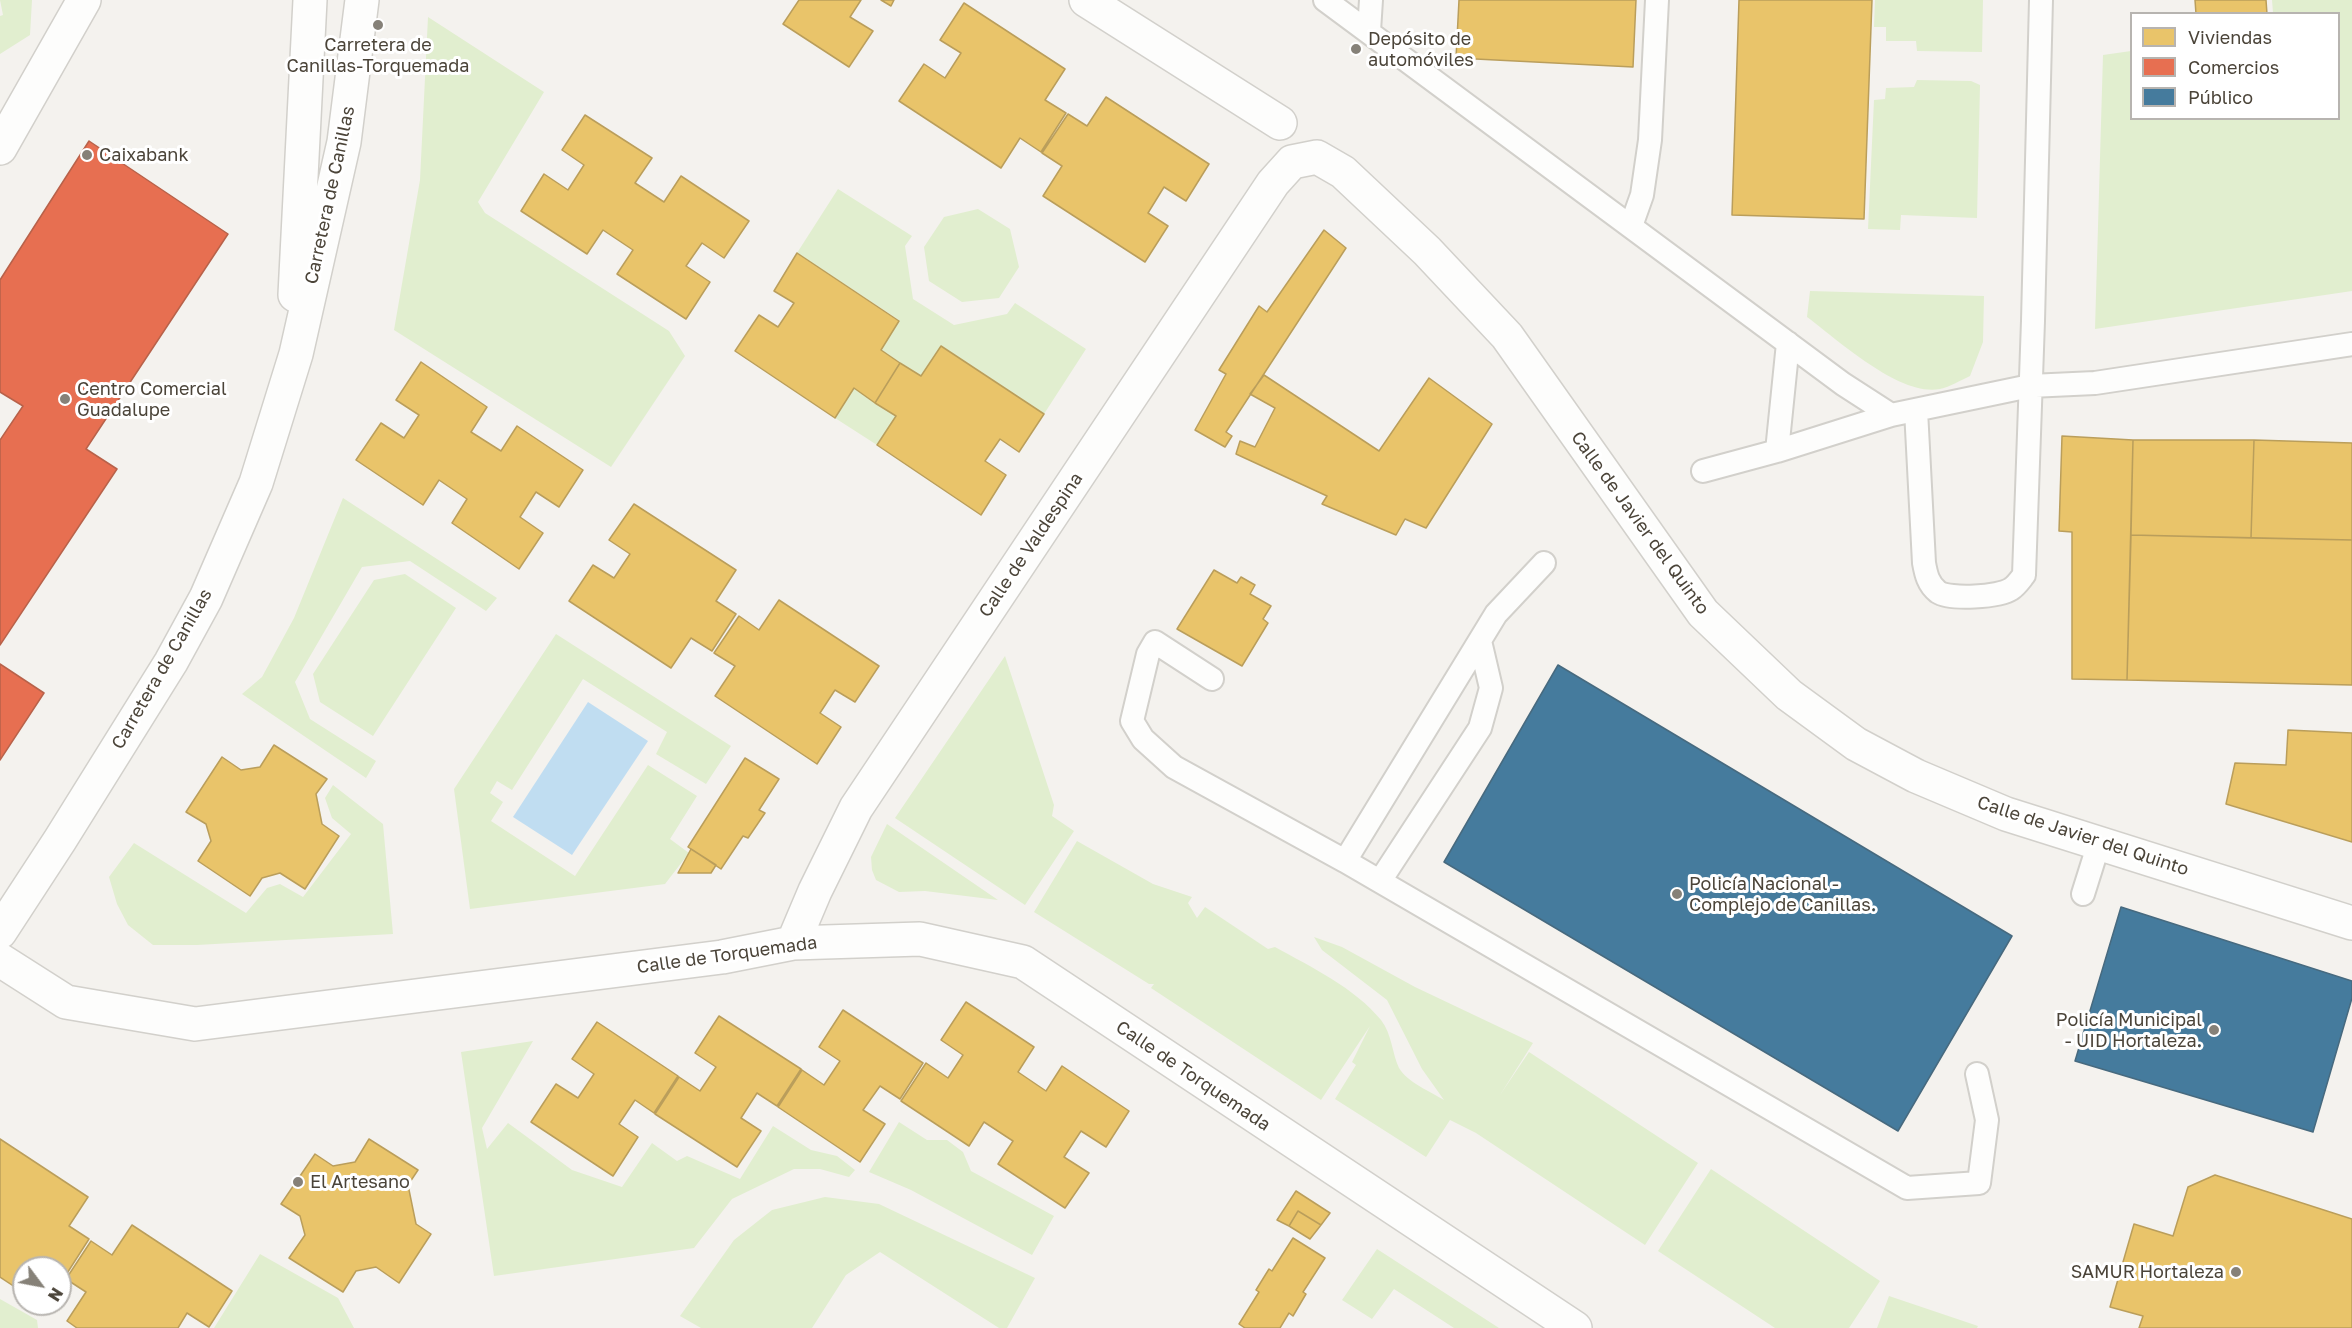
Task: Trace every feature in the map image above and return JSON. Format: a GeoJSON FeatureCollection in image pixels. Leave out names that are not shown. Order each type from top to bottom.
{"type":"FeatureCollection","features":[{"type":"Feature","properties":{"kind":"street"},"geometry":{"type":"LineString","coordinates":[[0,148],[84,0]]}},
{"type":"Feature","properties":{"kind":"street","name":"Carretera de Canillas"},"geometry":{"type":"LineString","coordinates":[[296,354],[295,267],[310,0]]}},
{"type":"Feature","properties":{"kind":"street","name":"Carretera de Canillas"},"geometry":{"type":"LineString","coordinates":[[0,932],[171,662],[206,598],[256,483],[296,354],[344,142],[362,0]]}},
{"type":"Feature","properties":{"kind":"street"},"geometry":{"type":"LineString","coordinates":[[1086,0],[1280,123]]}},
{"type":"Feature","properties":{"kind":"street","name":"Calle de Javier del Quinto"},"geometry":{"type":"LineString","coordinates":[[1293,162],[1317,157],[1343,172],[1427,251],[1507,336],[1703,613],[1789,695],[1856,744],[1916,776],[2006,814],[2352,923]]}},
{"type":"Feature","properties":{"kind":"street","name":"Calle de Valdespina"},"geometry":{"type":"LineString","coordinates":[[793,943],[815,891],[856,808],[1273,183],[1293,162]]}},
{"type":"Feature","properties":{"kind":"street","name":"Calle de Torquemada"},"geometry":{"type":"LineString","coordinates":[[0,960],[66,1002],[195,1024],[722,957],[793,943],[920,939],[1023,962],[1575,1328]]}},
{"type":"Feature","properties":{"kind":"lane"},"geometry":{"type":"LineString","coordinates":[[1325,0],[1843,384],[1891,416]]}},
{"type":"Feature","properties":{"kind":"lane"},"geometry":{"type":"LineString","coordinates":[[1369,31],[1371,0]]}},
{"type":"Feature","properties":{"kind":"lane"},"geometry":{"type":"LineString","coordinates":[[1631,226],[1642,195],[1650,140],[1657,0]]}},
{"type":"Feature","properties":{"kind":"lane"},"geometry":{"type":"LineString","coordinates":[[1916,410],[1924,563],[1928,581],[1939,593],[1955,597],[2002,593],[2013,588],[2024,575],[2041,0]]}},
{"type":"Feature","properties":{"kind":"lane"},"geometry":{"type":"LineString","coordinates":[[1777,451],[1788,343]]}},
{"type":"Feature","properties":{"kind":"lane"},"geometry":{"type":"LineString","coordinates":[[1703,471],[1891,416],[2030,386],[2095,383],[2352,344]]}},
{"type":"Feature","properties":{"kind":"lane"},"geometry":{"type":"LineString","coordinates":[[1345,861],[1497,614],[1544,563]]}},
{"type":"Feature","properties":{"kind":"lane"},"geometry":{"type":"LineString","coordinates":[[1380,881],[1480,728],[1491,688],[1480,641]]}},
{"type":"Feature","properties":{"kind":"lane"},"geometry":{"type":"LineString","coordinates":[[1212,679],[1155,642],[1149,654],[1132,721],[1143,739],[1174,767],[1380,881],[1906,1188],[1979,1183],[1987,1120],[1977,1074]]}},
{"type":"Feature","properties":{"kind":"lane"},"geometry":{"type":"LineString","coordinates":[[2083,894],[2099,843]]}},
{"type":"Feature","properties":{"kind":"green space"},"geometry":{"type":"Polygon","coordinates":[[[0,0],[32,0],[30,35],[0,54],[0,16],[3,15],[0,0]]]}},
{"type":"Feature","properties":{"kind":"green space"},"geometry":{"type":"Polygon","coordinates":[[[1875,0],[1983,0],[1982,52],[1917,51],[1916,41],[1886,41],[1886,27],[1874,27],[1875,0]]]}},
{"type":"Feature","properties":{"kind":"green space"},"geometry":{"type":"Polygon","coordinates":[[[2272,0],[2352,0],[2352,291],[2095,329],[2103,55],[2130,51],[2130,120],[2340,120],[2340,12],[2273,12],[2272,0]]]}},
{"type":"Feature","properties":{"kind":"green space"},"geometry":{"type":"Polygon","coordinates":[[[428,17],[544,92],[478,202],[485,213],[669,331],[685,356],[611,467],[394,330],[420,180],[428,17]]]}},
{"type":"Feature","properties":{"kind":"green space"},"geometry":{"type":"Polygon","coordinates":[[[1917,80],[1971,81],[1980,85],[1977,218],[1901,215],[1900,230],[1868,229],[1874,100],[1885,99],[1886,88],[1914,87],[1917,80]]]}},
{"type":"Feature","properties":{"kind":"green space"},"geometry":{"type":"Polygon","coordinates":[[[838,189],[912,236],[905,246],[913,299],[954,325],[1007,314],[1015,303],[1086,349],[1044,414],[941,347],[921,376],[881,350],[899,320],[797,253],[838,189]]]}},
{"type":"Feature","properties":{"kind":"green space"},"geometry":{"type":"Polygon","coordinates":[[[978,209],[1010,229],[1019,267],[999,298],[962,302],[929,281],[924,247],[944,217],[978,209]]]}},
{"type":"Feature","properties":{"kind":"green space"},"geometry":{"type":"Polygon","coordinates":[[[1810,291],[1984,296],[1983,342],[1970,376],[1944,388],[1924,389],[1889,376],[1870,365],[1807,317],[1810,291]]]}},
{"type":"Feature","properties":{"kind":"green space"},"geometry":{"type":"Polygon","coordinates":[[[854,388],[896,416],[877,445],[835,418],[854,388]]]}},
{"type":"Feature","properties":{"kind":"green space"},"geometry":{"type":"Polygon","coordinates":[[[343,498],[497,598],[486,611],[410,561],[362,567],[295,682],[310,719],[376,761],[366,778],[242,694],[262,677],[294,618],[343,498]]]}},
{"type":"Feature","properties":{"kind":"green space"},"geometry":{"type":"Polygon","coordinates":[[[405,574],[456,608],[373,736],[320,702],[313,674],[374,580],[405,574]]]}},
{"type":"Feature","properties":{"kind":"green space"},"geometry":{"type":"Polygon","coordinates":[[[556,634],[731,746],[706,784],[656,754],[667,732],[583,679],[512,790],[497,781],[490,793],[503,802],[491,821],[575,876],[648,765],[697,796],[670,839],[689,853],[665,884],[470,909],[454,789],[556,634]]]}},
{"type":"Feature","properties":{"kind":"green space"},"geometry":{"type":"Polygon","coordinates":[[[1005,656],[1054,805],[1052,816],[1074,831],[1025,905],[895,818],[1005,656]]]}},
{"type":"Feature","properties":{"kind":"green space"},"geometry":{"type":"Polygon","coordinates":[[[333,785],[383,824],[393,934],[197,945],[153,945],[128,925],[117,904],[109,877],[134,843],[246,913],[267,888],[280,884],[303,897],[351,834],[332,818],[325,798],[333,785]]]}},
{"type":"Feature","properties":{"kind":"green space"},"geometry":{"type":"Polygon","coordinates":[[[887,824],[998,900],[925,891],[899,892],[876,880],[871,857],[887,824]]]}},
{"type":"Feature","properties":{"kind":"green space"},"geometry":{"type":"Polygon","coordinates":[[[1077,841],[1153,884],[1192,897],[1188,903],[1197,918],[1205,907],[1268,949],[1275,947],[1346,988],[1381,1020],[1403,1073],[1413,1082],[1444,1100],[1422,1069],[1387,1000],[1322,950],[1314,937],[1342,947],[1415,987],[1533,1043],[1500,1095],[1529,1052],[1698,1163],[1645,1245],[1476,1133],[1450,1120],[1426,1157],[1335,1099],[1356,1065],[1352,1062],[1370,1026],[1321,1100],[1151,988],[1154,984],[1149,984],[1034,912],[1077,841]]]}},
{"type":"Feature","properties":{"kind":"green space"},"geometry":{"type":"Polygon","coordinates":[[[533,1041],[482,1128],[487,1149],[508,1123],[572,1170],[622,1187],[652,1143],[677,1161],[687,1156],[740,1179],[773,1126],[811,1150],[837,1156],[855,1170],[849,1177],[820,1169],[794,1169],[732,1199],[694,1248],[494,1276],[461,1052],[533,1041]]]}},
{"type":"Feature","properties":{"kind":"green space"},"geometry":{"type":"Polygon","coordinates":[[[899,1122],[927,1140],[947,1140],[963,1152],[971,1171],[1054,1216],[1032,1255],[911,1190],[869,1172],[899,1122]]]}},
{"type":"Feature","properties":{"kind":"green space"},"geometry":{"type":"Polygon","coordinates":[[[1711,1169],[1880,1281],[1849,1328],[1775,1328],[1658,1251],[1711,1169]]]}},
{"type":"Feature","properties":{"kind":"green space"},"geometry":{"type":"Polygon","coordinates":[[[825,1197],[879,1204],[1035,1278],[1007,1328],[999,1328],[880,1252],[846,1275],[812,1328],[701,1328],[680,1316],[734,1240],[772,1210],[825,1197]]]}},
{"type":"Feature","properties":{"kind":"green space"},"geometry":{"type":"Polygon","coordinates":[[[1377,1249],[1499,1328],[1454,1328],[1394,1289],[1372,1319],[1342,1300],[1377,1249]]]}},
{"type":"Feature","properties":{"kind":"green space"},"geometry":{"type":"Polygon","coordinates":[[[260,1254],[338,1298],[354,1328],[214,1328],[260,1254]]]}},
{"type":"Feature","properties":{"kind":"green space"},"geometry":{"type":"Polygon","coordinates":[[[1889,1296],[1978,1326],[1977,1328],[1877,1328],[1889,1296]]]}},
{"type":"Feature","properties":{"kind":"green space"},"geometry":{"type":"Polygon","coordinates":[[[0,1299],[12,1306],[12,1316],[30,1316],[37,1320],[38,1328],[0,1328],[0,1299]]]}},
{"type":"Feature","properties":{"kind":"water"},"geometry":{"type":"Polygon","coordinates":[[[588,702],[648,741],[572,855],[513,817],[588,702]]]}},
{"type":"Feature","properties":{"kind":"building: Viviendas"},"geometry":{"type":"Polygon","coordinates":[[[799,0],[861,0],[850,17],[873,31],[849,67],[783,24],[799,0]]]}},
{"type":"Feature","properties":{"kind":"building: Viviendas"},"geometry":{"type":"Polygon","coordinates":[[[881,0],[894,0],[891,6],[881,0]]]}},
{"type":"Feature","properties":{"kind":"building: Viviendas"},"geometry":{"type":"Polygon","coordinates":[[[1459,0],[1636,0],[1633,67],[1456,58],[1459,0]]]}},
{"type":"Feature","properties":{"kind":"building: Viviendas"},"geometry":{"type":"Polygon","coordinates":[[[1739,0],[1872,0],[1864,219],[1732,215],[1739,0]]]}},
{"type":"Feature","properties":{"kind":"building: Viviendas"},"geometry":{"type":"Polygon","coordinates":[[[2195,0],[2266,0],[2267,12],[2196,12],[2195,0]]]}},
{"type":"Feature","properties":{"kind":"building: Viviendas"},"geometry":{"type":"Polygon","coordinates":[[[964,3],[1065,69],[1045,100],[1066,113],[1041,152],[1020,138],[1001,168],[899,101],[924,64],[945,78],[961,53],[940,40],[964,3]]]}},
{"type":"Feature","properties":{"kind":"building: Viviendas"},"geometry":{"type":"Polygon","coordinates":[[[1106,97],[1209,164],[1186,201],[1164,187],[1148,213],[1168,226],[1145,262],[1043,196],[1062,166],[1042,153],[1068,114],[1087,126],[1106,97]]]}},
{"type":"Feature","properties":{"kind":"building: Viviendas"},"geometry":{"type":"Polygon","coordinates":[[[585,115],[652,158],[635,183],[664,202],[681,176],[749,221],[724,258],[702,243],[686,266],[710,282],[686,319],[617,274],[633,250],[603,230],[587,254],[521,211],[544,174],[568,190],[584,165],[562,150],[585,115]]]}},
{"type":"Feature","properties":{"kind":"building: Viviendas"},"geometry":{"type":"Polygon","coordinates":[[[1324,230],[1346,248],[1226,432],[1232,436],[1225,447],[1195,430],[1226,374],[1219,370],[1259,306],[1267,312],[1324,230]]]}},
{"type":"Feature","properties":{"kind":"building: Viviendas"},"geometry":{"type":"Polygon","coordinates":[[[797,253],[899,321],[881,350],[900,363],[875,403],[854,388],[835,418],[735,351],[759,315],[778,327],[794,303],[774,291],[797,253]]]}},
{"type":"Feature","properties":{"kind":"building: Viviendas"},"geometry":{"type":"Polygon","coordinates":[[[941,346],[1044,414],[1019,452],[1000,439],[985,461],[1006,475],[981,515],[877,445],[896,416],[875,403],[900,363],[921,376],[941,346]]]}},
{"type":"Feature","properties":{"kind":"building: Viviendas"},"geometry":{"type":"Polygon","coordinates":[[[421,362],[487,407],[471,432],[501,451],[517,426],[583,470],[559,507],[536,492],[520,517],[543,533],[519,569],[452,523],[467,499],[439,480],[423,505],[356,460],[381,423],[404,438],[419,415],[396,400],[421,362]]]}},
{"type":"Feature","properties":{"kind":"building: Viviendas"},"geometry":{"type":"Polygon","coordinates":[[[1264,375],[1379,451],[1429,378],[1492,424],[1426,528],[1405,519],[1396,535],[1322,504],[1327,496],[1236,454],[1240,441],[1255,447],[1275,408],[1250,394],[1264,375]]]}},
{"type":"Feature","properties":{"kind":"building: Viviendas"},"geometry":{"type":"Polygon","coordinates":[[[2062,436],[2133,440],[2127,680],[2072,679],[2072,532],[2059,531],[2062,436]]]}},
{"type":"Feature","properties":{"kind":"building: Viviendas"},"geometry":{"type":"Polygon","coordinates":[[[2133,440],[2254,440],[2251,538],[2131,535],[2133,440]]]}},
{"type":"Feature","properties":{"kind":"building: Viviendas"},"geometry":{"type":"Polygon","coordinates":[[[2254,440],[2352,443],[2352,540],[2251,538],[2254,440]]]}},
{"type":"Feature","properties":{"kind":"building: Viviendas"},"geometry":{"type":"Polygon","coordinates":[[[634,504],[736,570],[716,601],[736,614],[712,651],[691,638],[671,668],[569,601],[593,565],[614,578],[630,554],[609,540],[634,504]]]}},
{"type":"Feature","properties":{"kind":"building: Viviendas"},"geometry":{"type":"Polygon","coordinates":[[[2131,535],[2352,540],[2352,685],[2127,680],[2131,535]]]}},
{"type":"Feature","properties":{"kind":"building: Viviendas"},"geometry":{"type":"Polygon","coordinates":[[[1214,570],[1237,583],[1241,577],[1255,585],[1250,594],[1271,606],[1263,619],[1268,623],[1242,666],[1177,629],[1214,570]]]}},
{"type":"Feature","properties":{"kind":"building: Viviendas"},"geometry":{"type":"Polygon","coordinates":[[[779,600],[879,666],[855,702],[835,690],[820,713],[841,727],[817,764],[715,696],[735,666],[714,653],[739,616],[759,630],[779,600]]]}},
{"type":"Feature","properties":{"kind":"building: Viviendas"},"geometry":{"type":"Polygon","coordinates":[[[2288,730],[2352,733],[2352,842],[2226,804],[2235,763],[2286,765],[2288,730]]]}},
{"type":"Feature","properties":{"kind":"building: Viviendas"},"geometry":{"type":"Polygon","coordinates":[[[274,745],[327,779],[316,794],[322,824],[339,836],[305,889],[280,873],[262,878],[250,896],[198,861],[211,841],[206,824],[186,812],[222,757],[241,770],[260,767],[274,745]]]}},
{"type":"Feature","properties":{"kind":"building: Viviendas"},"geometry":{"type":"Polygon","coordinates":[[[745,758],[779,779],[759,810],[765,813],[748,838],[743,836],[721,869],[688,847],[745,758]]]}},
{"type":"Feature","properties":{"kind":"building: Viviendas"},"geometry":{"type":"Polygon","coordinates":[[[691,849],[716,865],[711,873],[678,873],[691,849]]]}},
{"type":"Feature","properties":{"kind":"building: Viviendas"},"geometry":{"type":"Polygon","coordinates":[[[966,1002],[1034,1047],[1018,1072],[1046,1091],[1062,1066],[1129,1111],[1106,1147],[1081,1131],[1064,1157],[1089,1173],[1065,1208],[998,1164],[1013,1141],[984,1122],[969,1146],[901,1101],[926,1063],[948,1078],[963,1055],[941,1040],[966,1002]]]}},
{"type":"Feature","properties":{"kind":"building: Viviendas"},"geometry":{"type":"Polygon","coordinates":[[[843,1010],[923,1063],[900,1099],[880,1086],[863,1110],[885,1124],[860,1162],[778,1107],[802,1070],[824,1085],[840,1061],[819,1047],[843,1010]]]}},
{"type":"Feature","properties":{"kind":"building: Viviendas"},"geometry":{"type":"Polygon","coordinates":[[[719,1016],[801,1069],[777,1106],[757,1093],[741,1118],[761,1131],[737,1167],[655,1114],[679,1077],[700,1091],[716,1067],[695,1053],[719,1016]]]}},
{"type":"Feature","properties":{"kind":"building: Viviendas"},"geometry":{"type":"Polygon","coordinates":[[[597,1022],[678,1076],[654,1113],[635,1100],[619,1124],[638,1137],[613,1176],[531,1122],[556,1084],[578,1098],[594,1074],[572,1059],[597,1022]]]}},
{"type":"Feature","properties":{"kind":"building: Viviendas"},"geometry":{"type":"Polygon","coordinates":[[[0,1139],[88,1197],[69,1226],[89,1239],[72,1266],[72,1256],[12,1256],[12,1285],[0,1277],[0,1139]]]}},
{"type":"Feature","properties":{"kind":"building: Viviendas"},"geometry":{"type":"Polygon","coordinates":[[[369,1139],[418,1170],[408,1185],[416,1224],[431,1234],[399,1283],[376,1267],[356,1271],[343,1292],[289,1258],[305,1235],[300,1216],[281,1204],[315,1154],[333,1166],[355,1162],[369,1139]]]}},
{"type":"Feature","properties":{"kind":"building: Viviendas","name":"SAMUR Hortaleza"},"geometry":{"type":"Polygon","coordinates":[[[2215,1175],[2352,1219],[2352,1328],[2139,1328],[2143,1316],[2110,1307],[2134,1224],[2173,1236],[2188,1187],[2215,1175]]]}},
{"type":"Feature","properties":{"kind":"building: Viviendas"},"geometry":{"type":"Polygon","coordinates":[[[1296,1191],[1330,1213],[1321,1225],[1298,1211],[1289,1226],[1277,1220],[1296,1191]]]}},
{"type":"Feature","properties":{"kind":"building: Viviendas"},"geometry":{"type":"Polygon","coordinates":[[[1298,1211],[1321,1225],[1310,1239],[1289,1226],[1298,1211]]]}},
{"type":"Feature","properties":{"kind":"building: Viviendas"},"geometry":{"type":"Polygon","coordinates":[[[132,1225],[232,1291],[209,1327],[187,1313],[178,1328],[77,1328],[67,1321],[86,1292],[72,1283],[72,1270],[91,1241],[112,1255],[132,1225]]]}},
{"type":"Feature","properties":{"kind":"building: Viviendas"},"geometry":{"type":"Polygon","coordinates":[[[1293,1238],[1325,1258],[1303,1292],[1306,1294],[1293,1316],[1289,1313],[1280,1328],[1245,1328],[1239,1324],[1259,1292],[1256,1290],[1269,1269],[1272,1271],[1293,1238]]]}},
{"type":"Feature","properties":{"kind":"building: Comercios","name":"Centro Comercial Guadalupe"},"geometry":{"type":"Polygon","coordinates":[[[89,141],[228,234],[86,449],[117,469],[0,645],[0,440],[23,406],[0,392],[0,280],[89,141]]]}},
{"type":"Feature","properties":{"kind":"building: Comercios"},"geometry":{"type":"Polygon","coordinates":[[[0,664],[44,693],[0,760],[0,664]]]}},
{"type":"Feature","properties":{"kind":"building: Público"},"geometry":{"type":"Polygon","coordinates":[[[1558,665],[2012,936],[1898,1131],[1444,862],[1558,665]]]}},
{"type":"Feature","properties":{"kind":"building: Público","name":"Policía Municipal - UID Hortaleza."},"geometry":{"type":"Polygon","coordinates":[[[2121,907],[2352,981],[2352,998],[2313,1132],[2075,1061],[2121,907]]]}},
{"type":"Feature","properties":{"kind":"place","name":"Carretera de Canillas-Torquemada"},"geometry":{"type":"Point","coordinates":[378,25]}},
{"type":"Feature","properties":{"kind":"place","name":"Depósito de automóviles"},"geometry":{"type":"Point","coordinates":[1356,49]}},
{"type":"Feature","properties":{"kind":"place","name":"Caixabank"},"geometry":{"type":"Point","coordinates":[87,155]}},
{"type":"Feature","properties":{"kind":"place","name":"Centro Comercial Guadalupe"},"geometry":{"type":"Point","coordinates":[65,399]}},
{"type":"Feature","properties":{"kind":"place","name":"Policía Nacional - Complejo de Canillas."},"geometry":{"type":"Point","coordinates":[1677,894]}},
{"type":"Feature","properties":{"kind":"place","name":"Policía Municipal - UID Hortaleza."},"geometry":{"type":"Point","coordinates":[2214,1030]}},
{"type":"Feature","properties":{"kind":"place","name":"El Artesano"},"geometry":{"type":"Point","coordinates":[298,1182]}},
{"type":"Feature","properties":{"kind":"place","name":"SAMUR Hortaleza"},"geometry":{"type":"Point","coordinates":[2236,1272]}}]}
